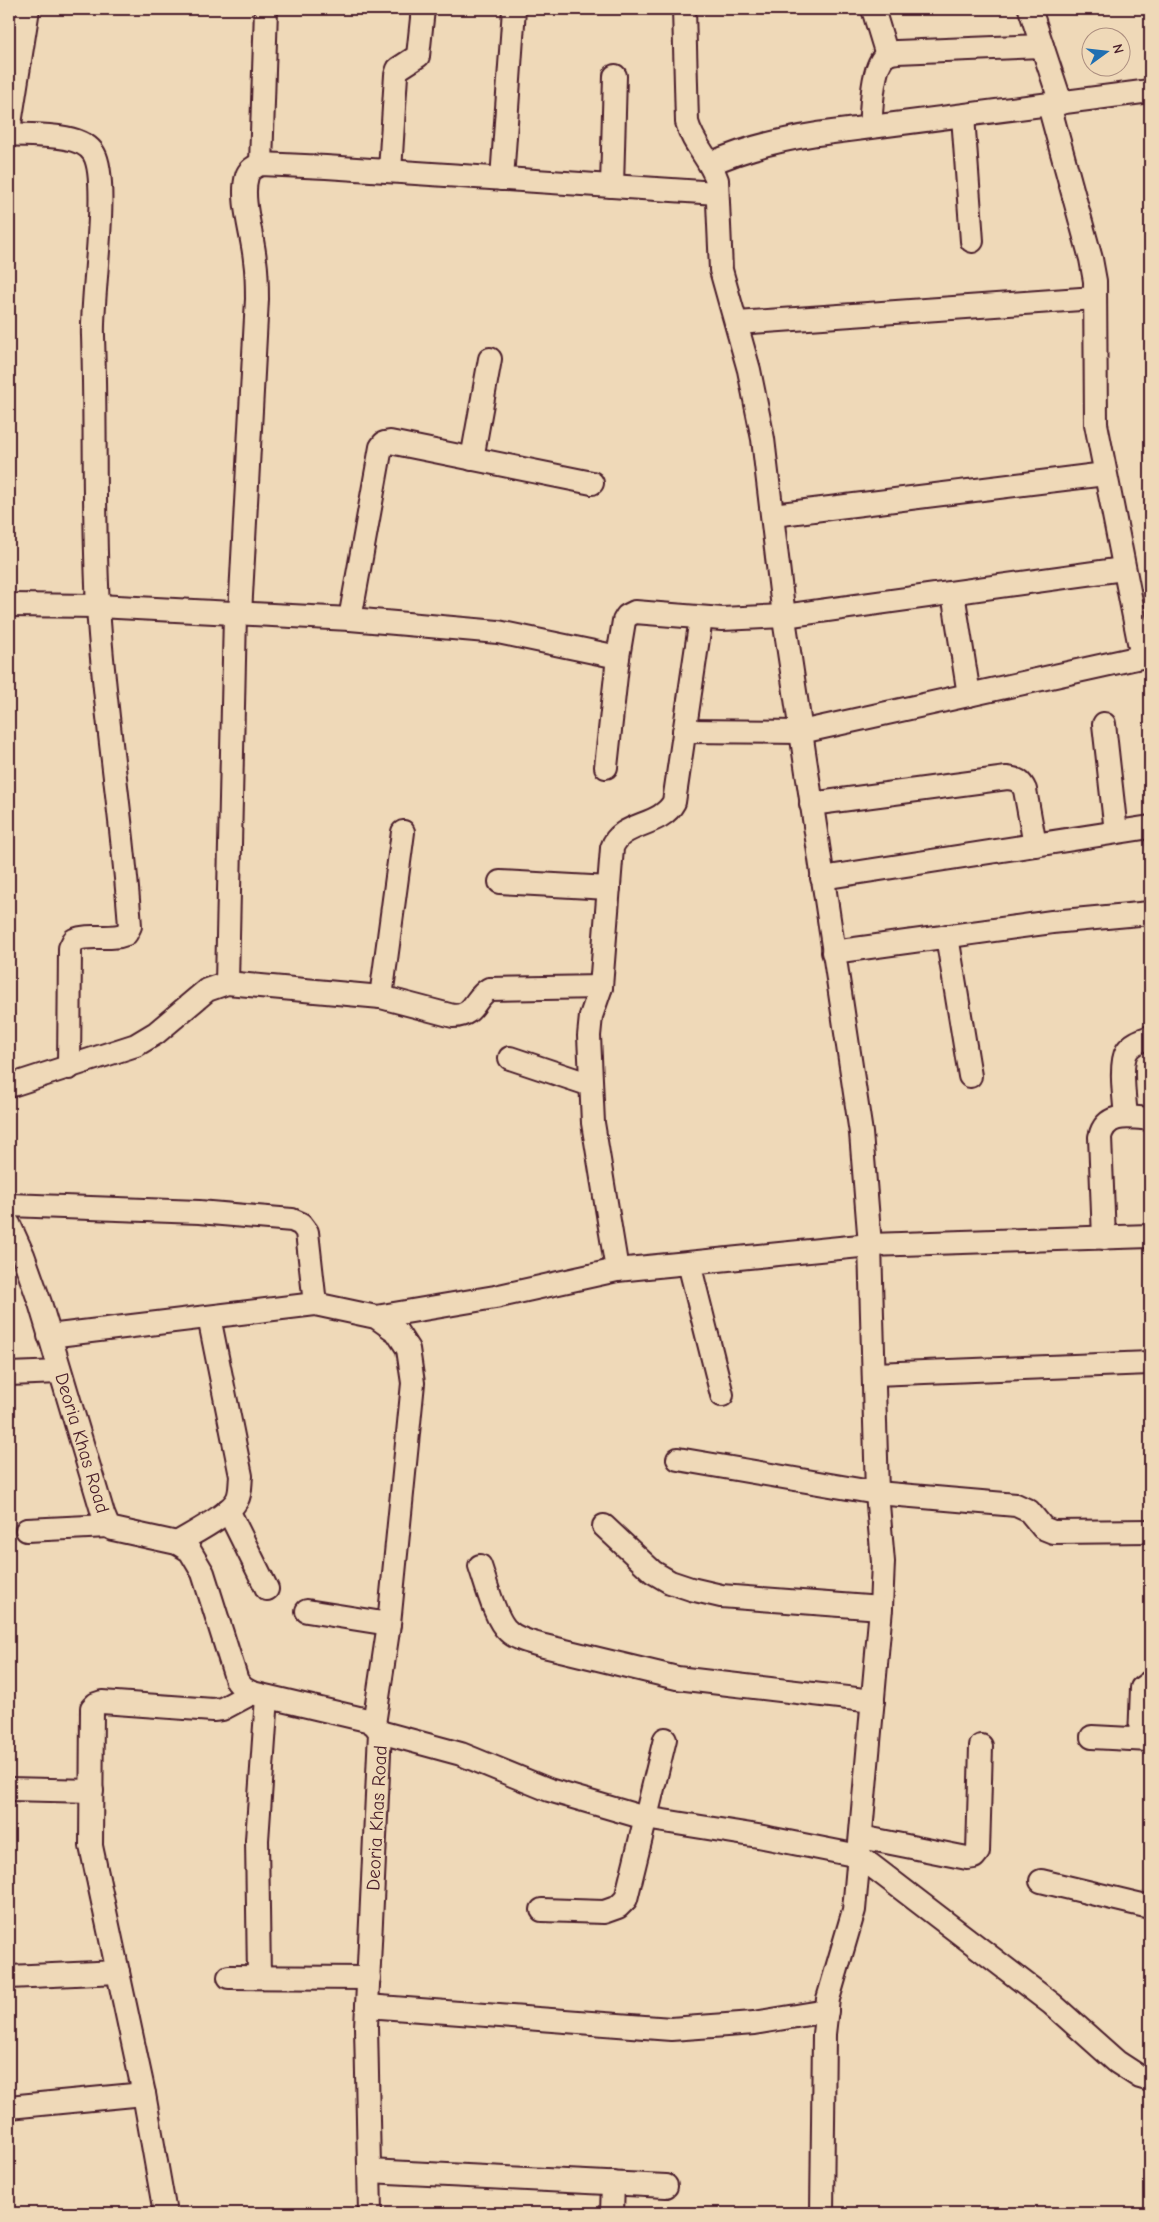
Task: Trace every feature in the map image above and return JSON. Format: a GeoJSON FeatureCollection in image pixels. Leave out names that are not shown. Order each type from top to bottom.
{"type":"FeatureCollection","features":[{"type":"Feature","properties":{"kind":"street"},"geometry":{"type":"LineString","coordinates":[[9,130],[28,9]]}},
{"type":"Feature","properties":{"kind":"street"},"geometry":{"type":"LineString","coordinates":[[261,164],[266,9]]}},
{"type":"Feature","properties":{"kind":"street"},"geometry":{"type":"LineString","coordinates":[[390,171],[396,75],[398,68],[418,56],[423,9]]}},
{"type":"Feature","properties":{"kind":"street"},"geometry":{"type":"LineString","coordinates":[[502,179],[514,9]]}},
{"type":"Feature","properties":{"kind":"street"},"geometry":{"type":"LineString","coordinates":[[684,9],[687,122],[691,137],[710,164],[717,180],[721,270],[749,370],[763,439],[784,616],[861,1133],[870,1245],[877,1493],[883,1562],[882,1608],[854,1910],[828,1999],[824,2034],[822,2213]]}},
{"type":"Feature","properties":{"kind":"street"},"geometry":{"type":"LineString","coordinates":[[873,9],[887,54]]}},
{"type":"Feature","properties":{"kind":"street"},"geometry":{"type":"LineString","coordinates":[[684,731],[801,732],[1146,656],[1123,569],[1096,424],[1095,298],[1091,259],[1042,46],[1030,9]]}},
{"type":"Feature","properties":{"kind":"street"},"geometry":{"type":"LineString","coordinates":[[870,127],[876,76],[881,61],[887,54],[1042,46]]}},
{"type":"Feature","properties":{"kind":"street"},"geometry":{"type":"LineString","coordinates":[[612,186],[615,76]]}},
{"type":"Feature","properties":{"kind":"street"},"geometry":{"type":"LineString","coordinates":[[710,164],[737,152],[764,144],[817,134],[1150,91]]}},
{"type":"Feature","properties":{"kind":"street"},"geometry":{"type":"LineString","coordinates":[[963,116],[972,241]]}},
{"type":"Feature","properties":{"kind":"street"},"geometry":{"type":"LineString","coordinates":[[9,134],[75,139],[86,145],[95,154],[99,170],[100,196],[92,318],[98,606],[130,926],[126,934],[118,938],[83,936],[74,940],[70,948],[69,1068]]}},
{"type":"Feature","properties":{"kind":"street"},"geometry":{"type":"LineString","coordinates":[[227,983],[238,614],[257,299],[255,260],[247,207],[246,189],[248,175],[253,168],[261,164],[717,193]]}},
{"type":"Feature","properties":{"kind":"street"},"geometry":{"type":"LineString","coordinates":[[737,323],[1095,298]]}},
{"type":"Feature","properties":{"kind":"street"},"geometry":{"type":"LineString","coordinates":[[472,459],[490,359]]}},
{"type":"Feature","properties":{"kind":"street"},"geometry":{"type":"LineString","coordinates":[[350,619],[381,447],[384,443],[390,442],[592,483]]}},
{"type":"Feature","properties":{"kind":"street"},"geometry":{"type":"LineString","coordinates":[[773,515],[1105,474]]}},
{"type":"Feature","properties":{"kind":"street"},"geometry":{"type":"LineString","coordinates":[[606,767],[618,657],[624,621],[634,612],[722,619],[784,616],[1123,569]]}},
{"type":"Feature","properties":{"kind":"street"},"geometry":{"type":"LineString","coordinates":[[953,592],[969,695]]}},
{"type":"Feature","properties":{"kind":"street"},"geometry":{"type":"LineString","coordinates":[[9,606],[98,606],[350,619],[498,632],[618,657]]}},
{"type":"Feature","properties":{"kind":"street"},"geometry":{"type":"LineString","coordinates":[[617,1270],[593,1123],[589,1036],[591,1016],[600,987],[612,848],[615,839],[622,833],[662,816],[670,810],[674,802],[701,618]]}},
{"type":"Feature","properties":{"kind":"street"},"geometry":{"type":"LineString","coordinates":[[1104,724],[1116,832]]}},
{"type":"Feature","properties":{"kind":"street"},"geometry":{"type":"LineString","coordinates":[[811,804],[1007,778],[1016,779],[1022,782],[1026,790],[1035,844]]}},
{"type":"Feature","properties":{"kind":"street"},"geometry":{"type":"LineString","coordinates":[[822,878],[1150,826]]}},
{"type":"Feature","properties":{"kind":"street"},"geometry":{"type":"LineString","coordinates":[[381,997],[403,832]]}},
{"type":"Feature","properties":{"kind":"street"},"geometry":{"type":"LineString","coordinates":[[500,882],[609,888]]}},
{"type":"Feature","properties":{"kind":"street"},"geometry":{"type":"LineString","coordinates":[[833,952],[1052,922],[1150,913]]}},
{"type":"Feature","properties":{"kind":"street"},"geometry":{"type":"LineString","coordinates":[[947,936],[970,1076]]}},
{"type":"Feature","properties":{"kind":"street"},"geometry":{"type":"LineString","coordinates":[[9,1086],[136,1045],[156,1033],[207,990],[227,983],[381,997],[453,1016],[462,1016],[470,1012],[481,994],[489,989],[600,987]]}},
{"type":"Feature","properties":{"kind":"street"},"geometry":{"type":"LineString","coordinates":[[1126,1117],[1123,1063],[1127,1051],[1136,1043],[1150,1038]]}},
{"type":"Feature","properties":{"kind":"street"},"geometry":{"type":"LineString","coordinates":[[510,1058],[591,1085]]}},
{"type":"Feature","properties":{"kind":"street"},"geometry":{"type":"LineString","coordinates":[[1104,1238],[1100,1137],[1102,1127],[1111,1120],[1126,1117],[1150,1119]]}},
{"type":"Feature","properties":{"kind":"street"},"geometry":{"type":"LineString","coordinates":[[9,1204],[199,1212],[292,1220],[301,1224],[307,1232],[314,1304]]}},
{"type":"Feature","properties":{"kind":"street","name":"Deoria Khas Road"},"geometry":{"type":"LineString","coordinates":[[9,1224],[23,1255],[108,1526],[118,1531],[177,1543],[190,1551],[198,1561],[237,1681],[259,1695],[366,1720],[377,1728],[367,2006],[370,2213]]}},
{"type":"Feature","properties":{"kind":"street"},"geometry":{"type":"LineString","coordinates":[[49,1336],[314,1304],[376,1317],[495,1297],[617,1270],[870,1245],[1150,1236]]}},
{"type":"Feature","properties":{"kind":"street"},"geometry":{"type":"LineString","coordinates":[[690,1263],[722,1395]]}},
{"type":"Feature","properties":{"kind":"street"},"geometry":{"type":"LineString","coordinates":[[376,1317],[397,1332],[408,1349],[413,1383],[390,1624],[377,1728],[461,1754],[549,1790],[645,1818],[758,1836],[967,1858],[974,1857],[978,1852],[981,1746]]}},
{"type":"Feature","properties":{"kind":"street"},"geometry":{"type":"LineString","coordinates":[[177,1543],[228,1510],[237,1499],[240,1476],[209,1318]]}},
{"type":"Feature","properties":{"kind":"street"},"geometry":{"type":"LineString","coordinates":[[875,1374],[1150,1363]]}},
{"type":"Feature","properties":{"kind":"street"},"geometry":{"type":"LineString","coordinates":[[9,1374],[60,1372]]}},
{"type":"Feature","properties":{"kind":"street"},"geometry":{"type":"LineString","coordinates":[[678,1458],[877,1493],[1016,1504],[1029,1511],[1043,1528],[1053,1532],[1150,1531]]}},
{"type":"Feature","properties":{"kind":"street"},"geometry":{"type":"LineString","coordinates":[[228,1510],[267,1589]]}},
{"type":"Feature","properties":{"kind":"street"},"geometry":{"type":"LineString","coordinates":[[27,1530],[108,1526]]}},
{"type":"Feature","properties":{"kind":"street"},"geometry":{"type":"LineString","coordinates":[[604,1526],[654,1572],[670,1582],[691,1589],[721,1596],[882,1608]]}},
{"type":"Feature","properties":{"kind":"street"},"geometry":{"type":"LineString","coordinates":[[480,1566],[500,1621],[508,1631],[527,1641],[677,1678],[873,1701]]}},
{"type":"Feature","properties":{"kind":"street"},"geometry":{"type":"LineString","coordinates":[[308,1611],[390,1624]]}},
{"type":"Feature","properties":{"kind":"street"},"geometry":{"type":"LineString","coordinates":[[1092,1737],[1145,1740],[1142,1688],[1150,1682]]}},
{"type":"Feature","properties":{"kind":"street"},"geometry":{"type":"LineString","coordinates":[[164,2213],[144,2094],[91,1846],[91,1713],[92,1708],[96,1704],[102,1702],[213,1710],[259,1695],[257,1840],[259,1977]]}},
{"type":"Feature","properties":{"kind":"street"},"geometry":{"type":"LineString","coordinates":[[542,1910],[604,1912],[618,1907],[626,1899],[665,1739]]}},
{"type":"Feature","properties":{"kind":"street"},"geometry":{"type":"LineString","coordinates":[[9,1789],[92,1791]]}},
{"type":"Feature","properties":{"kind":"street"},"geometry":{"type":"LineString","coordinates":[[860,1847],[1052,2004],[1118,2062],[1140,2077],[1150,2080]]}},
{"type":"Feature","properties":{"kind":"street"},"geometry":{"type":"LineString","coordinates":[[1041,1881],[1150,1907]]}},
{"type":"Feature","properties":{"kind":"street"},"geometry":{"type":"LineString","coordinates":[[9,1977],[118,1972]]}},
{"type":"Feature","properties":{"kind":"street"},"geometry":{"type":"LineString","coordinates":[[229,1978],[369,1978]]}},
{"type":"Feature","properties":{"kind":"street"},"geometry":{"type":"LineString","coordinates":[[367,2006],[671,2028],[744,2024],[827,2011]]}},
{"type":"Feature","properties":{"kind":"street"},"geometry":{"type":"LineString","coordinates":[[9,2107],[144,2094]]}},
{"type":"Feature","properties":{"kind":"street"},"geometry":{"type":"LineString","coordinates":[[370,2171],[666,2186]]}},
{"type":"Feature","properties":{"kind":"street"},"geometry":{"type":"LineString","coordinates":[[612,2213],[613,2183]]}}]}
